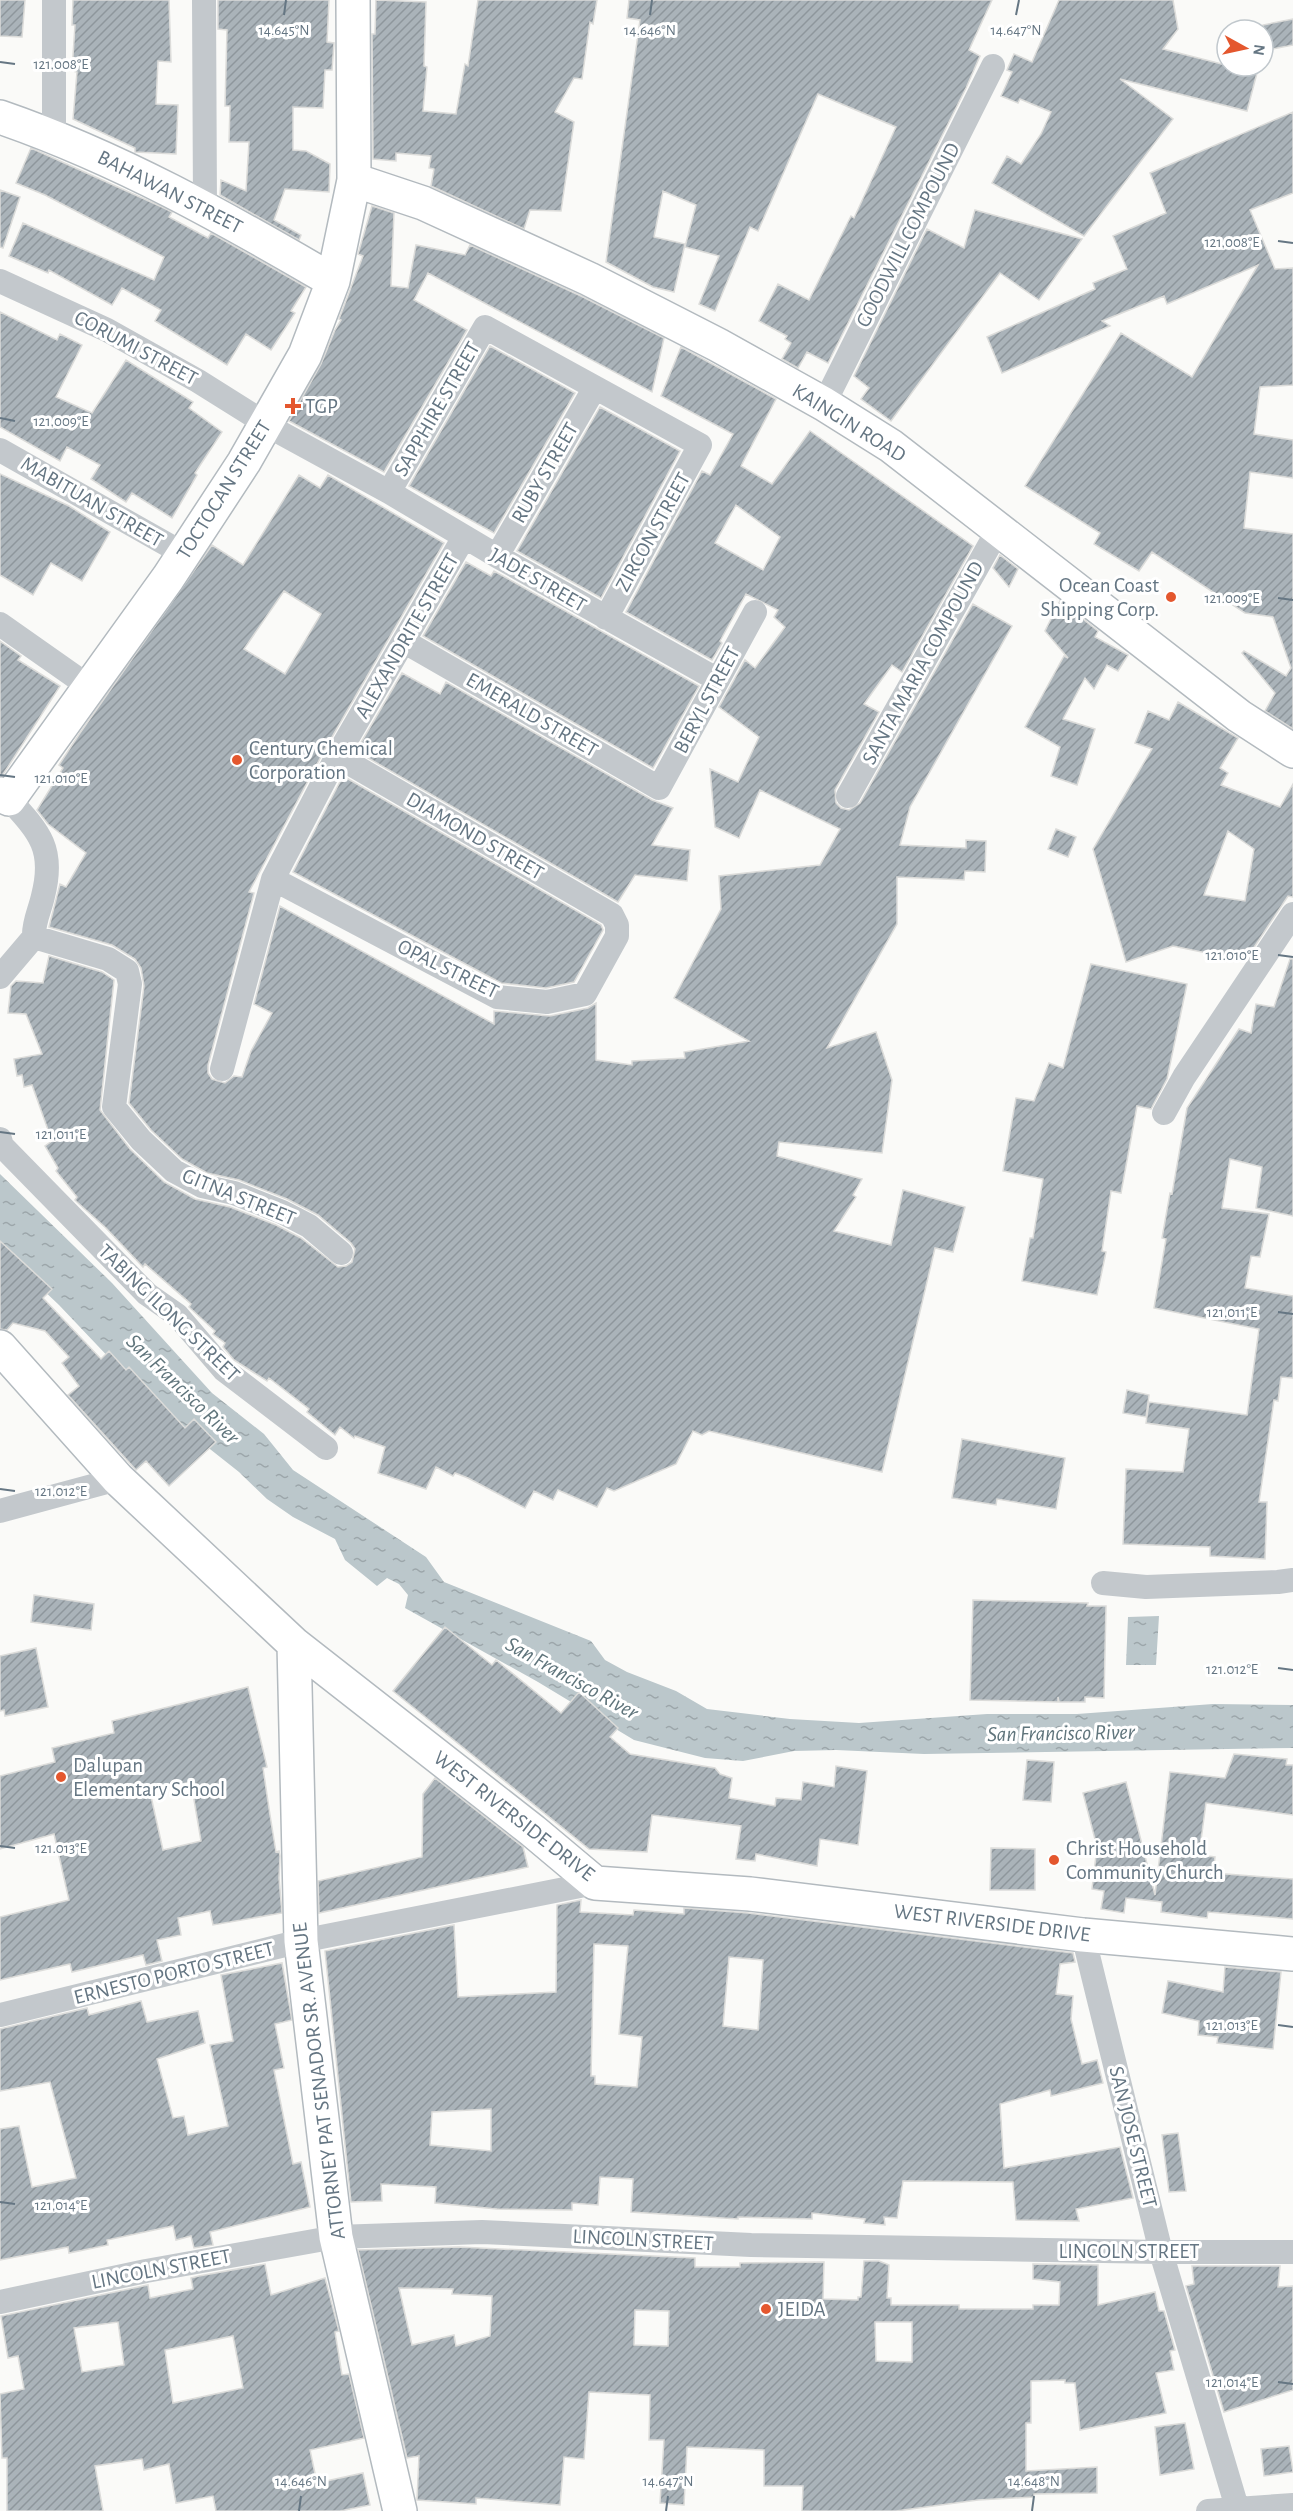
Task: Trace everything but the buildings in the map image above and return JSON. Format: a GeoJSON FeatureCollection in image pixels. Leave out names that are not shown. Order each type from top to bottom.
{"type":"FeatureCollection","features":[{"type":"Feature","properties":{"kind":"street"},"geometry":{"type":"LineString","coordinates":[[54,0],[54,136]]}},
{"type":"Feature","properties":{"kind":"street"},"geometry":{"type":"LineString","coordinates":[[204,0],[205,206]]}},
{"type":"Feature","properties":{"kind":"street","name":"TOCTOCAN STREET"},"geometry":{"type":"LineString","coordinates":[[4,797],[92,688],[184,554],[266,424],[305,355],[333,281],[354,180],[353,0]]}},
{"type":"Feature","properties":{"kind":"street","name":"GOODWILL COMPOUND"},"geometry":{"type":"LineString","coordinates":[[824,404],[993,66]]}},
{"type":"Feature","properties":{"kind":"street","name":"BAHAWAN STREET"},"geometry":{"type":"LineString","coordinates":[[0,117],[54,136],[205,206],[333,281]]}},
{"type":"Feature","properties":{"kind":"street","name":"KAINGIN ROAD"},"geometry":{"type":"LineString","coordinates":[[354,180],[423,203],[590,279],[718,345],[824,404],[891,446],[1239,716],[1293,751]]}},
{"type":"Feature","properties":{"kind":"street","name":"CORUMI STREET"},"geometry":{"type":"LineString","coordinates":[[0,281],[107,330],[198,381],[266,424]]}},
{"type":"Feature","properties":{"kind":"street","name":"SAPPHIRE STREET"},"geometry":{"type":"LineString","coordinates":[[389,492],[485,327],[594,389]]}},
{"type":"Feature","properties":{"kind":"street","name":"ZIRCON STREET"},"geometry":{"type":"LineString","coordinates":[[594,389],[700,446],[606,618]]}},
{"type":"Feature","properties":{"kind":"street","name":"RUBY STREET"},"geometry":{"type":"LineString","coordinates":[[496,556],[594,389]]}},
{"type":"Feature","properties":{"kind":"street","name":"JADE STREET"},"geometry":{"type":"LineString","coordinates":[[266,424],[718,680]]}},
{"type":"Feature","properties":{"kind":"street","name":"MABITUAN STREET"},"geometry":{"type":"LineString","coordinates":[[0,450],[184,554]]}},
{"type":"Feature","properties":{"kind":"street","name":"SANTA MARIA COMPOUND"},"geometry":{"type":"LineString","coordinates":[[848,796],[998,530]]}},
{"type":"Feature","properties":{"kind":"street","name":"ALEXANDRITE STREET"},"geometry":{"type":"LineString","coordinates":[[222,1069],[273,879],[337,756],[465,537]]}},
{"type":"Feature","properties":{"kind":"street","name":"BERYL STREET"},"geometry":{"type":"LineString","coordinates":[[659,788],[755,612]]}},
{"type":"Feature","properties":{"kind":"street"},"geometry":{"type":"LineString","coordinates":[[0,624],[92,688]]}},
{"type":"Feature","properties":{"kind":"street","name":"EMERALD STREET"},"geometry":{"type":"LineString","coordinates":[[405,642],[659,788]]}},
{"type":"Feature","properties":{"kind":"street","name":"DIAMOND STREET"},"geometry":{"type":"LineString","coordinates":[[337,756],[612,915]]}},
{"type":"Feature","properties":{"kind":"street"},"geometry":{"type":"LineString","coordinates":[[0,977],[34,937],[49,870],[48,854],[34,827],[4,797]]}},
{"type":"Feature","properties":{"kind":"street","name":"OPAL STREET"},"geometry":{"type":"LineString","coordinates":[[273,879],[497,997],[537,1001],[569,1000],[585,994],[617,936],[617,925],[612,915]]}},
{"type":"Feature","properties":{"kind":"street"},"geometry":{"type":"LineString","coordinates":[[1164,1113],[1184,1077],[1293,914]]}},
{"type":"Feature","properties":{"kind":"street","name":"GITNA STREET"},"geometry":{"type":"LineString","coordinates":[[34,937],[108,960],[128,971],[130,984],[114,1107],[141,1140],[174,1171],[192,1182],[234,1193],[282,1212],[309,1226],[341,1253]]}},
{"type":"Feature","properties":{"kind":"street","name":"TABING ILONG STREET"},"geometry":{"type":"LineString","coordinates":[[0,1139],[2,1146],[147,1294],[177,1315],[224,1370],[326,1448]]}},
{"type":"Feature","properties":{"kind":"street","name":"WEST RIVERSIDE DRIVE"},"geometry":{"type":"LineString","coordinates":[[0,1347],[118,1479],[294,1644],[533,1831],[595,1883],[750,1894],[1083,1935],[1293,1954]]}},
{"type":"Feature","properties":{"kind":"street"},"geometry":{"type":"LineString","coordinates":[[0,1511],[118,1479]]}},
{"type":"Feature","properties":{"kind":"street"},"geometry":{"type":"LineString","coordinates":[[1103,1583],[1146,1587],[1293,1580]]}},
{"type":"Feature","properties":{"kind":"street","name":"ATTORNEY PAT SENADOR SR. AVENUE"},"geometry":{"type":"LineString","coordinates":[[294,1644],[301,1941],[336,2237],[400,2511]]}},
{"type":"Feature","properties":{"kind":"street","name":"ERNESTO PORTO STREET"},"geometry":{"type":"LineString","coordinates":[[0,2015],[301,1941],[595,1883]]}},
{"type":"Feature","properties":{"kind":"street","name":"SAN JOSE STREET"},"geometry":{"type":"LineString","coordinates":[[1083,1935],[1161,2252],[1238,2510]]}},
{"type":"Feature","properties":{"kind":"street","name":"LINCOLN STREET"},"geometry":{"type":"LineString","coordinates":[[0,2302],[146,2271],[336,2237],[482,2232],[751,2245],[1293,2252]]}},
{"type":"Feature","properties":{"kind":"street"},"geometry":{"type":"LineString","coordinates":[[1208,2511],[1293,2505]]}},
{"type":"Feature","properties":{"kind":"water","name":"San Francisco River"},"geometry":{"type":"Polygon","coordinates":[[[0,1174],[112,1283],[212,1393],[264,1434],[293,1470],[426,1557],[444,1582],[591,1641],[605,1660],[627,1672],[676,1691],[707,1709],[790,1719],[859,1723],[987,1714],[1077,1714],[1213,1704],[1293,1705],[1293,1748],[924,1754],[836,1750],[794,1751],[743,1761],[705,1758],[634,1740],[538,1682],[405,1608],[408,1595],[399,1584],[387,1578],[377,1586],[345,1560],[335,1539],[293,1517],[267,1499],[239,1472],[153,1404],[59,1305],[0,1249],[0,1174]]]}},
{"type":"Feature","properties":{"kind":"water"},"geometry":{"type":"Polygon","coordinates":[[[1159,1616],[1156,1665],[1126,1665],[1128,1617],[1159,1616]]]}},
{"type":"Feature","properties":{"kind":"place","name":"TGP"},"geometry":{"type":"Point","coordinates":[293,406]}},
{"type":"Feature","properties":{"kind":"place","name":"Ocean Coast Shipping Corp."},"geometry":{"type":"Point","coordinates":[1171,597]}},
{"type":"Feature","properties":{"kind":"place","name":"Century Chemical Corporation"},"geometry":{"type":"Point","coordinates":[237,760]}},
{"type":"Feature","properties":{"kind":"place","name":"Dalupan Elementary School"},"geometry":{"type":"Point","coordinates":[61,1777]}},
{"type":"Feature","properties":{"kind":"place","name":"Christ Household Community Church"},"geometry":{"type":"Point","coordinates":[1054,1860]}},
{"type":"Feature","properties":{"kind":"place","name":"JEIDA"},"geometry":{"type":"Point","coordinates":[766,2309]}}]}
